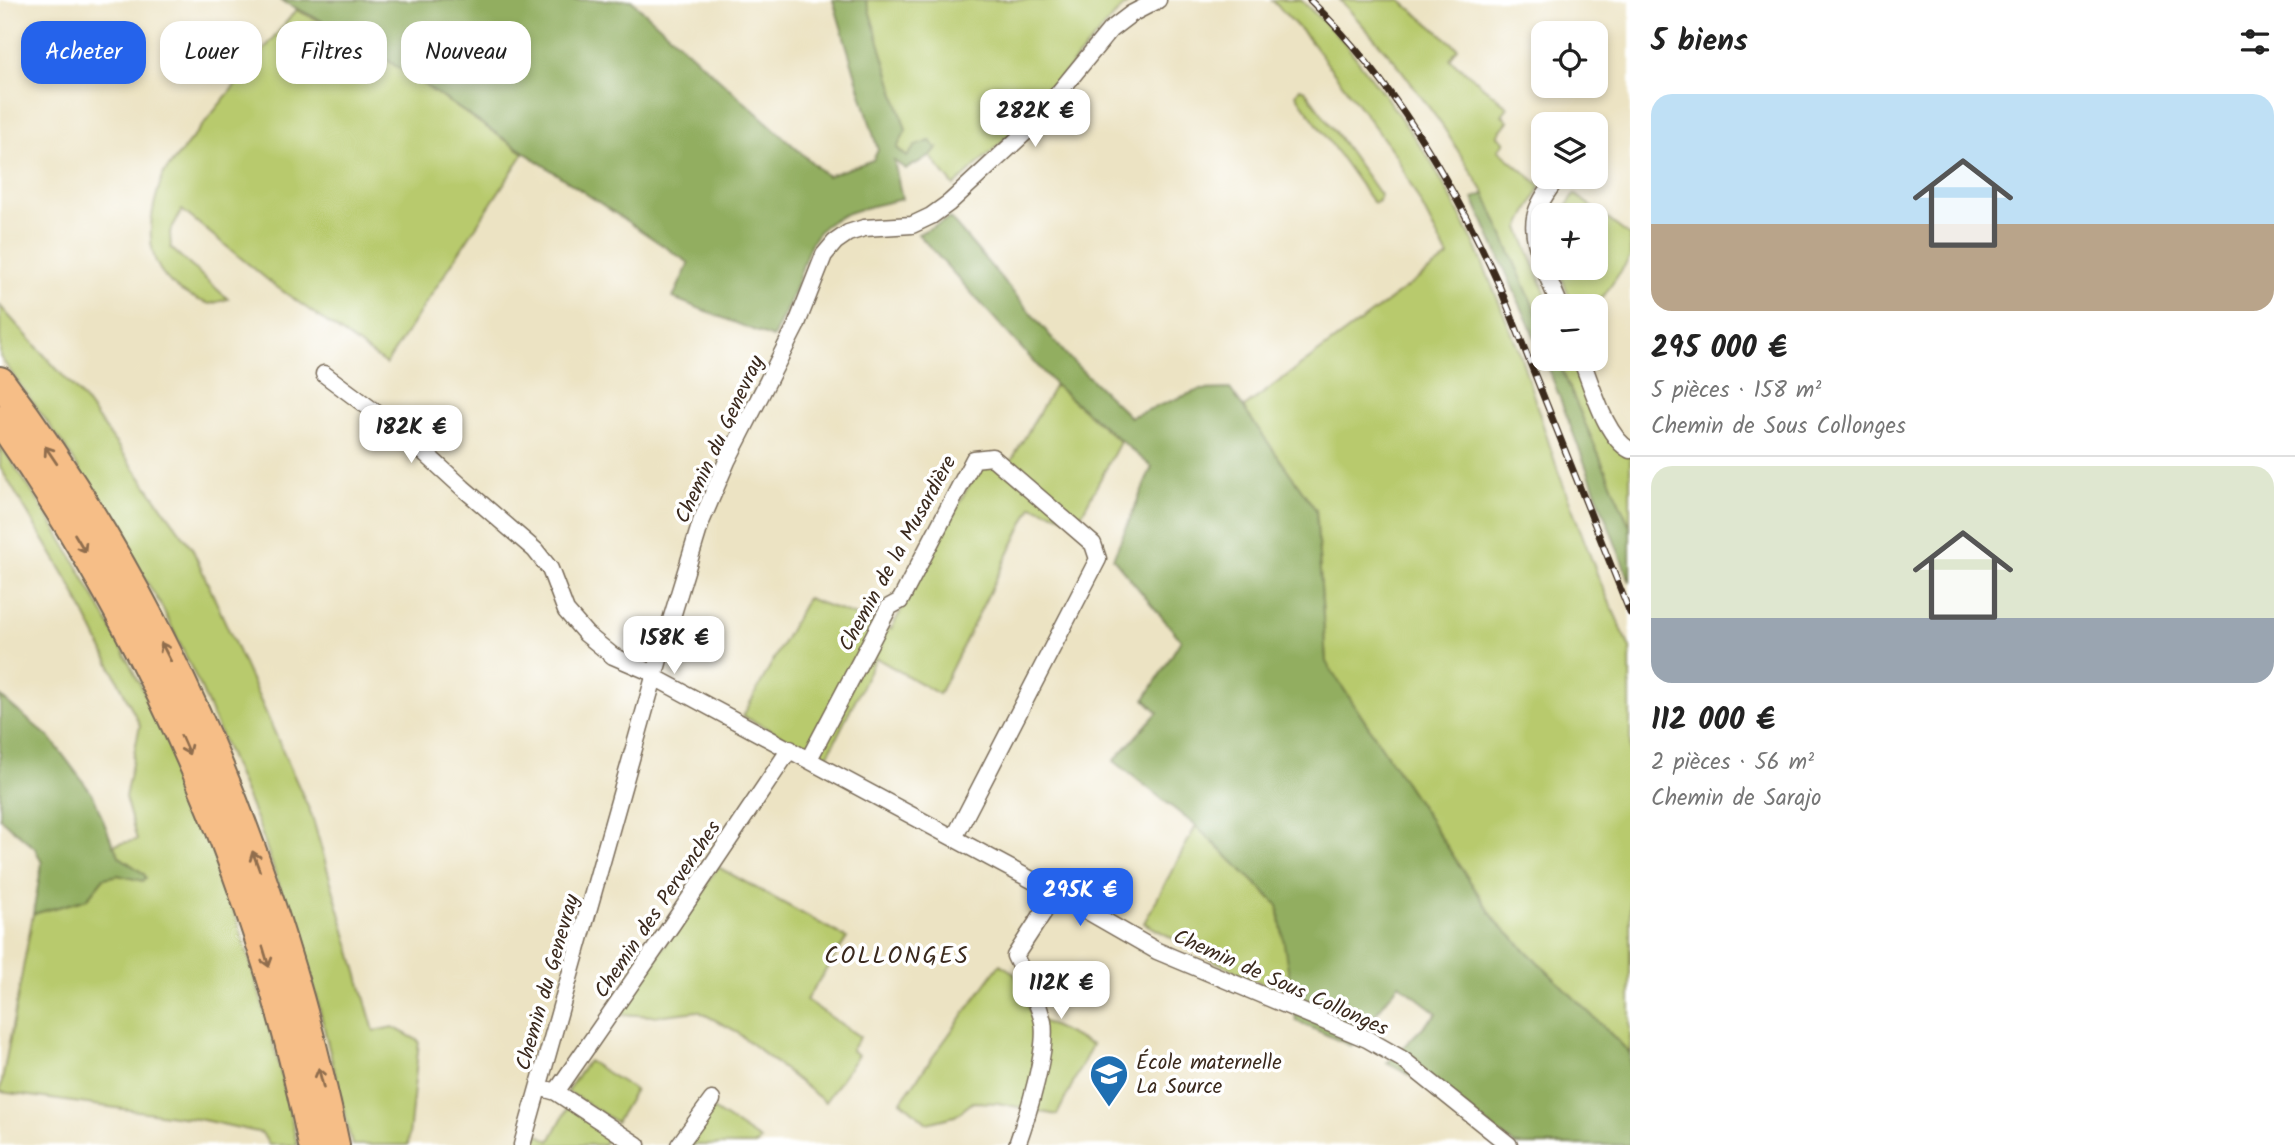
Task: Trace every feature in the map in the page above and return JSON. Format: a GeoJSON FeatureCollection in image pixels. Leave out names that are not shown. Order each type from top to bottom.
{"type":"FeatureCollection","features":[{"type":"Feature","properties":{"kind":"highway"},"geometry":{"type":"LineString","coordinates":[[0,381],[78,495],[121,568],[182,684],[210,746],[239,814],[287,950],[307,1022],[335,1145]]}},
{"type":"Feature","properties":{"kind":"highway"},"geometry":{"type":"LineString","coordinates":[[0,420],[61,511],[103,581],[169,707],[192,760],[219,825],[266,957],[286,1028],[313,1145]]}},
{"type":"Feature","properties":{"kind":"street","name":"Chemin du Genevray"},"geometry":{"type":"LineString","coordinates":[[522,1145],[689,557],[714,488],[796,326],[829,248],[841,237],[856,230],[912,225],[949,203],[1020,138],[1110,30],[1131,13],[1158,0]]}},
{"type":"Feature","properties":{"kind":"street"},"geometry":{"type":"LineString","coordinates":[[1586,371],[1610,430],[1619,443],[1630,450]]}},
{"type":"Feature","properties":{"kind":"street","name":"Chemin de Sous Collonges"},"geometry":{"type":"LineString","coordinates":[[324,374],[403,433],[526,541],[550,569],[566,611],[586,634],[613,656],[1056,892],[1157,951],[1367,1039],[1402,1059],[1509,1145]]}},
{"type":"Feature","properties":{"kind":"street","name":"Chemin de la Musardière"},"geometry":{"type":"LineString","coordinates":[[809,759],[889,607],[900,601],[974,459],[992,457],[1093,544],[1098,559],[954,838]]}},
{"type":"Feature","properties":{"kind":"street","name":"Chemin des Pervenches"},"geometry":{"type":"LineString","coordinates":[[556,1092],[696,890],[790,748]]}},
{"type":"Feature","properties":{"kind":"street"},"geometry":{"type":"LineString","coordinates":[[1017,1145],[1043,1045],[1043,1023],[1015,956],[1056,892]]}},
{"type":"Feature","properties":{"kind":"street"},"geometry":{"type":"LineString","coordinates":[[539,1087],[556,1092],[637,1145]]}},
{"type":"Feature","properties":{"kind":"street"},"geometry":{"type":"LineString","coordinates":[[679,1145],[712,1100]]}},
{"type":"Feature","properties":{"kind":"green space"},"geometry":{"type":"Polygon","coordinates":[[[280,0],[631,0],[827,176],[873,160],[878,150],[833,0],[866,0],[906,130],[897,148],[907,157],[915,146],[930,141],[937,148],[930,156],[906,169],[894,161],[902,199],[847,214],[830,222],[817,234],[773,338],[673,298],[689,263],[423,84],[531,84],[531,21],[401,21],[401,69],[387,60],[387,21],[322,21],[280,0]]]}},
{"type":"Feature","properties":{"kind":"green space"},"geometry":{"type":"Polygon","coordinates":[[[866,0],[1131,0],[1110,20],[1020,125],[954,186],[930,156],[937,148],[907,157],[897,148],[866,0]]]}},
{"type":"Feature","properties":{"kind":"green space"},"geometry":{"type":"Polygon","coordinates":[[[1272,0],[1301,0],[1343,41],[1430,160],[1450,196],[1476,247],[1518,348],[1558,471],[1599,579],[1630,648],[1630,1053],[1496,921],[1326,662],[1316,510],[1243,408],[1448,257],[1395,154],[1308,38],[1272,0]]]}},
{"type":"Feature","properties":{"kind":"green space"},"geometry":{"type":"Polygon","coordinates":[[[1340,0],[1400,0],[1458,48],[1450,59],[1508,107],[1502,115],[1508,121],[1497,135],[1505,142],[1498,150],[1531,178],[1531,189],[1539,189],[1519,228],[1531,257],[1531,280],[1540,280],[1546,294],[1531,294],[1531,301],[1485,194],[1442,125],[1394,60],[1340,0]]]}},
{"type":"Feature","properties":{"kind":"green space"},"geometry":{"type":"Polygon","coordinates":[[[296,10],[320,21],[287,21],[296,10]]]}},
{"type":"Feature","properties":{"kind":"green space"},"geometry":{"type":"Polygon","coordinates":[[[276,35],[276,84],[387,84],[387,60],[401,70],[401,84],[422,84],[524,153],[386,364],[274,285],[182,210],[170,232],[171,248],[228,299],[210,304],[187,295],[159,269],[151,234],[152,215],[164,173],[236,84],[262,84],[262,52],[276,35]]]}},
{"type":"Feature","properties":{"kind":"green space"},"geometry":{"type":"Polygon","coordinates":[[[1300,88],[1305,90],[1380,195],[1379,201],[1372,201],[1299,99],[1296,94],[1300,88]]]}},
{"type":"Feature","properties":{"kind":"green space"},"geometry":{"type":"Polygon","coordinates":[[[1485,194],[1531,301],[1531,329],[1473,198],[1485,194]]]}},
{"type":"Feature","properties":{"kind":"green space"},"geometry":{"type":"Polygon","coordinates":[[[1575,194],[1587,203],[1569,203],[1575,194]]]}},
{"type":"Feature","properties":{"kind":"green space"},"geometry":{"type":"Polygon","coordinates":[[[950,218],[1069,358],[1130,417],[1199,390],[1230,389],[1316,510],[1326,662],[1496,921],[1630,1053],[1630,1145],[1515,1145],[1453,1098],[1387,1063],[1437,1013],[1399,984],[1351,1046],[1296,1021],[1278,905],[1196,826],[1114,761],[1158,712],[1145,699],[1181,640],[1113,558],[1152,467],[1055,385],[918,234],[950,218]]]}},
{"type":"Feature","properties":{"kind":"green space"},"geometry":{"type":"Polygon","coordinates":[[[1608,219],[1630,236],[1630,258],[1605,294],[1568,294],[1563,280],[1608,280],[1608,219]]]}},
{"type":"Feature","properties":{"kind":"green space"},"geometry":{"type":"Polygon","coordinates":[[[0,306],[82,397],[192,548],[312,816],[374,1031],[393,1027],[419,1041],[408,1145],[352,1145],[316,994],[259,826],[201,688],[162,607],[66,448],[0,357],[0,306]]]}},
{"type":"Feature","properties":{"kind":"green space"},"geometry":{"type":"Polygon","coordinates":[[[1550,371],[1562,371],[1630,527],[1630,582],[1550,371]]]}},
{"type":"Feature","properties":{"kind":"green space"},"geometry":{"type":"Polygon","coordinates":[[[1562,371],[1578,371],[1602,430],[1630,457],[1630,527],[1562,371]]]}},
{"type":"Feature","properties":{"kind":"green space"},"geometry":{"type":"Polygon","coordinates":[[[1055,385],[1120,442],[1078,521],[1032,506],[939,694],[876,658],[826,759],[743,716],[807,598],[891,629],[980,465],[1010,463],[1055,385]]]}},
{"type":"Feature","properties":{"kind":"green space"},"geometry":{"type":"Polygon","coordinates":[[[0,446],[42,506],[91,591],[167,741],[195,806],[243,939],[263,1006],[297,1145],[269,1145],[262,1133],[203,1120],[0,1092],[33,914],[87,899],[104,878],[118,875],[143,881],[144,874],[120,857],[113,845],[137,840],[125,797],[140,725],[70,584],[0,467],[0,446]]]}},
{"type":"Feature","properties":{"kind":"green space"},"geometry":{"type":"Polygon","coordinates":[[[0,696],[51,739],[93,795],[120,857],[144,874],[146,878],[143,881],[118,875],[104,878],[87,899],[33,914],[42,863],[35,848],[0,818],[0,696]]]}},
{"type":"Feature","properties":{"kind":"green space"},"geometry":{"type":"Polygon","coordinates":[[[1196,826],[1278,905],[1293,996],[1242,975],[1144,923],[1196,826]]]}},
{"type":"Feature","properties":{"kind":"green space"},"geometry":{"type":"Polygon","coordinates":[[[718,867],[847,938],[806,1000],[860,1037],[851,1050],[858,1055],[825,1102],[734,1030],[698,1011],[655,1016],[618,1014],[718,867]]]}},
{"type":"Feature","properties":{"kind":"green space"},"geometry":{"type":"Polygon","coordinates":[[[1000,964],[1014,973],[1032,1016],[1092,1045],[1057,1115],[998,1103],[973,1102],[955,1116],[927,1123],[901,1101],[1000,964]]]}},
{"type":"Feature","properties":{"kind":"green space"},"geometry":{"type":"Polygon","coordinates":[[[588,1061],[635,1090],[616,1122],[567,1091],[588,1061]]]}},
{"type":"Feature","properties":{"kind":"green space"},"geometry":{"type":"Polygon","coordinates":[[[568,1107],[610,1135],[603,1145],[535,1145],[538,1134],[550,1141],[568,1107]]]}},
{"type":"Feature","properties":{"kind":"green space"},"geometry":{"type":"Polygon","coordinates":[[[713,1109],[760,1140],[757,1145],[688,1145],[713,1109]]]}},
{"type":"Feature","properties":{"kind":"railway"},"geometry":{"type":"LineString","coordinates":[[1310,0],[1340,31],[1394,98],[1418,133],[1461,207],[1499,285],[1630,613]]}},
{"type":"Feature","properties":{"kind":"place","name":"École maternelle La Source"},"geometry":{"type":"Point","coordinates":[1109,1108]}},
{"type":"Feature","properties":{"kind":"district","name":"COLLONGES"},"geometry":{"type":"Point","coordinates":[897,955]}}]}
